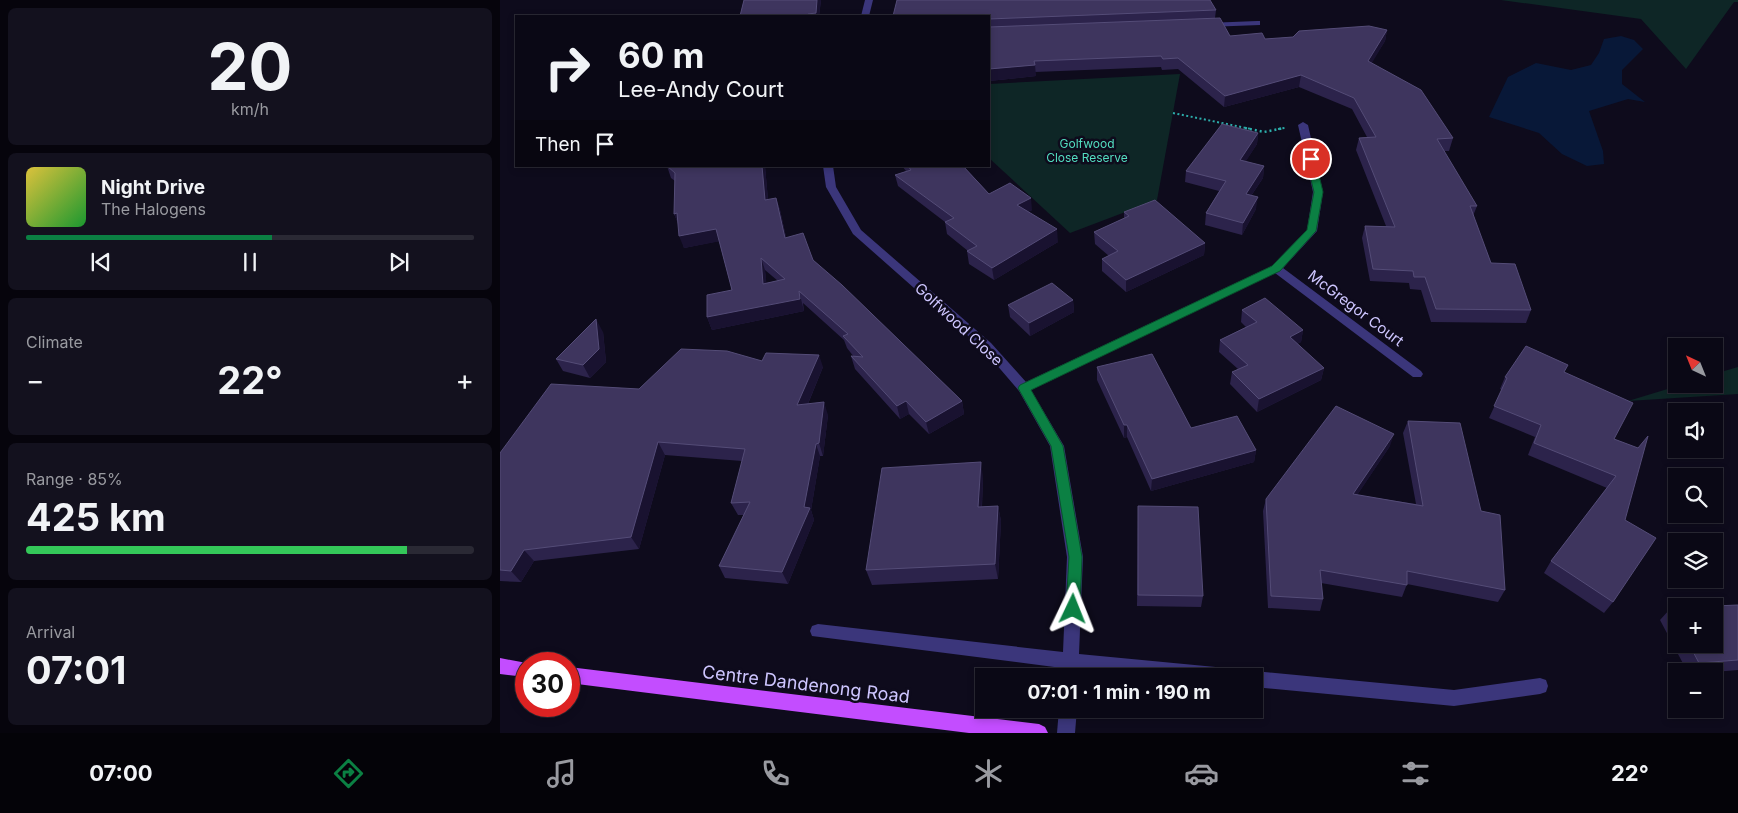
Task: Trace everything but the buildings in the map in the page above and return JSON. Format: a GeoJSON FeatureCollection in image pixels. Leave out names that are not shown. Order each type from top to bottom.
{"type":"FeatureCollection","features":[{"type":"Feature","properties":{"kind":"main road"},"geometry":{"type":"LineString","coordinates":[[500,666],[515,668]]}},
{"type":"Feature","properties":{"kind":"main road","name":"Centre Dandenong Road"},"geometry":{"type":"LineString","coordinates":[[580,676],[1039,733]]}},
{"type":"Feature","properties":{"kind":"street"},"geometry":{"type":"LineString","coordinates":[[865,15],[869,0]]}},
{"type":"Feature","properties":{"kind":"street"},"geometry":{"type":"LineString","coordinates":[[1198,26],[1257,23]]}},
{"type":"Feature","properties":{"kind":"street"},"geometry":{"type":"LineString","coordinates":[[1024,388],[1276,268],[1312,231],[1318,192],[1303,125]]}},
{"type":"Feature","properties":{"kind":"street","name":"Golfwood Close"},"geometry":{"type":"LineString","coordinates":[[828,167],[831,187],[857,232],[987,346],[1024,388],[1057,446],[1076,557],[1071,668]]}},
{"type":"Feature","properties":{"kind":"street","name":"McGregor Court"},"geometry":{"type":"LineString","coordinates":[[1276,268],[1416,374]]}},
{"type":"Feature","properties":{"kind":"street"},"geometry":{"type":"LineString","coordinates":[[818,631],[1064,668]]}},
{"type":"Feature","properties":{"kind":"street"},"geometry":{"type":"LineString","coordinates":[[1263,680],[1454,698],[1540,686]]}},
{"type":"Feature","properties":{"kind":"street"},"geometry":{"type":"LineString","coordinates":[[1066,733],[1067,718]]}},
{"type":"Feature","properties":{"kind":"path"},"geometry":{"type":"LineString","coordinates":[[1173,113],[1264,132],[1303,125]]}},
{"type":"Feature","properties":{"kind":"green space"},"geometry":{"type":"Polygon","coordinates":[[[1501,0],[1738,0],[1738,2],[1734,2],[1686,69],[1641,19],[1501,0]]]}},
{"type":"Feature","properties":{"kind":"green space","name":"Golfwood Close Reserve"},"geometry":{"type":"Polygon","coordinates":[[[1180,74],[1157,200],[1070,233],[990,159],[990,84],[1180,74]]]}},
{"type":"Feature","properties":{"kind":"green space"},"geometry":{"type":"Polygon","coordinates":[[[1738,367],[1738,394],[1628,401],[1668,389],[1668,393],[1723,393],[1723,371],[1738,367]]]}},
{"type":"Feature","properties":{"kind":"water"},"geometry":{"type":"Polygon","coordinates":[[[1621,36],[1634,40],[1643,49],[1622,70],[1622,84],[1645,102],[1628,99],[1589,111],[1603,151],[1604,164],[1587,166],[1562,154],[1539,133],[1489,117],[1508,77],[1536,63],[1571,70],[1591,65],[1599,53],[1604,39],[1621,36]]]}},
{"type":"Feature","properties":{"kind":"route"},"geometry":{"type":"LineString","coordinates":[[1073,609],[1076,557],[1057,446],[1024,388],[1276,268],[1312,231],[1318,192],[1311,159]]}}]}
